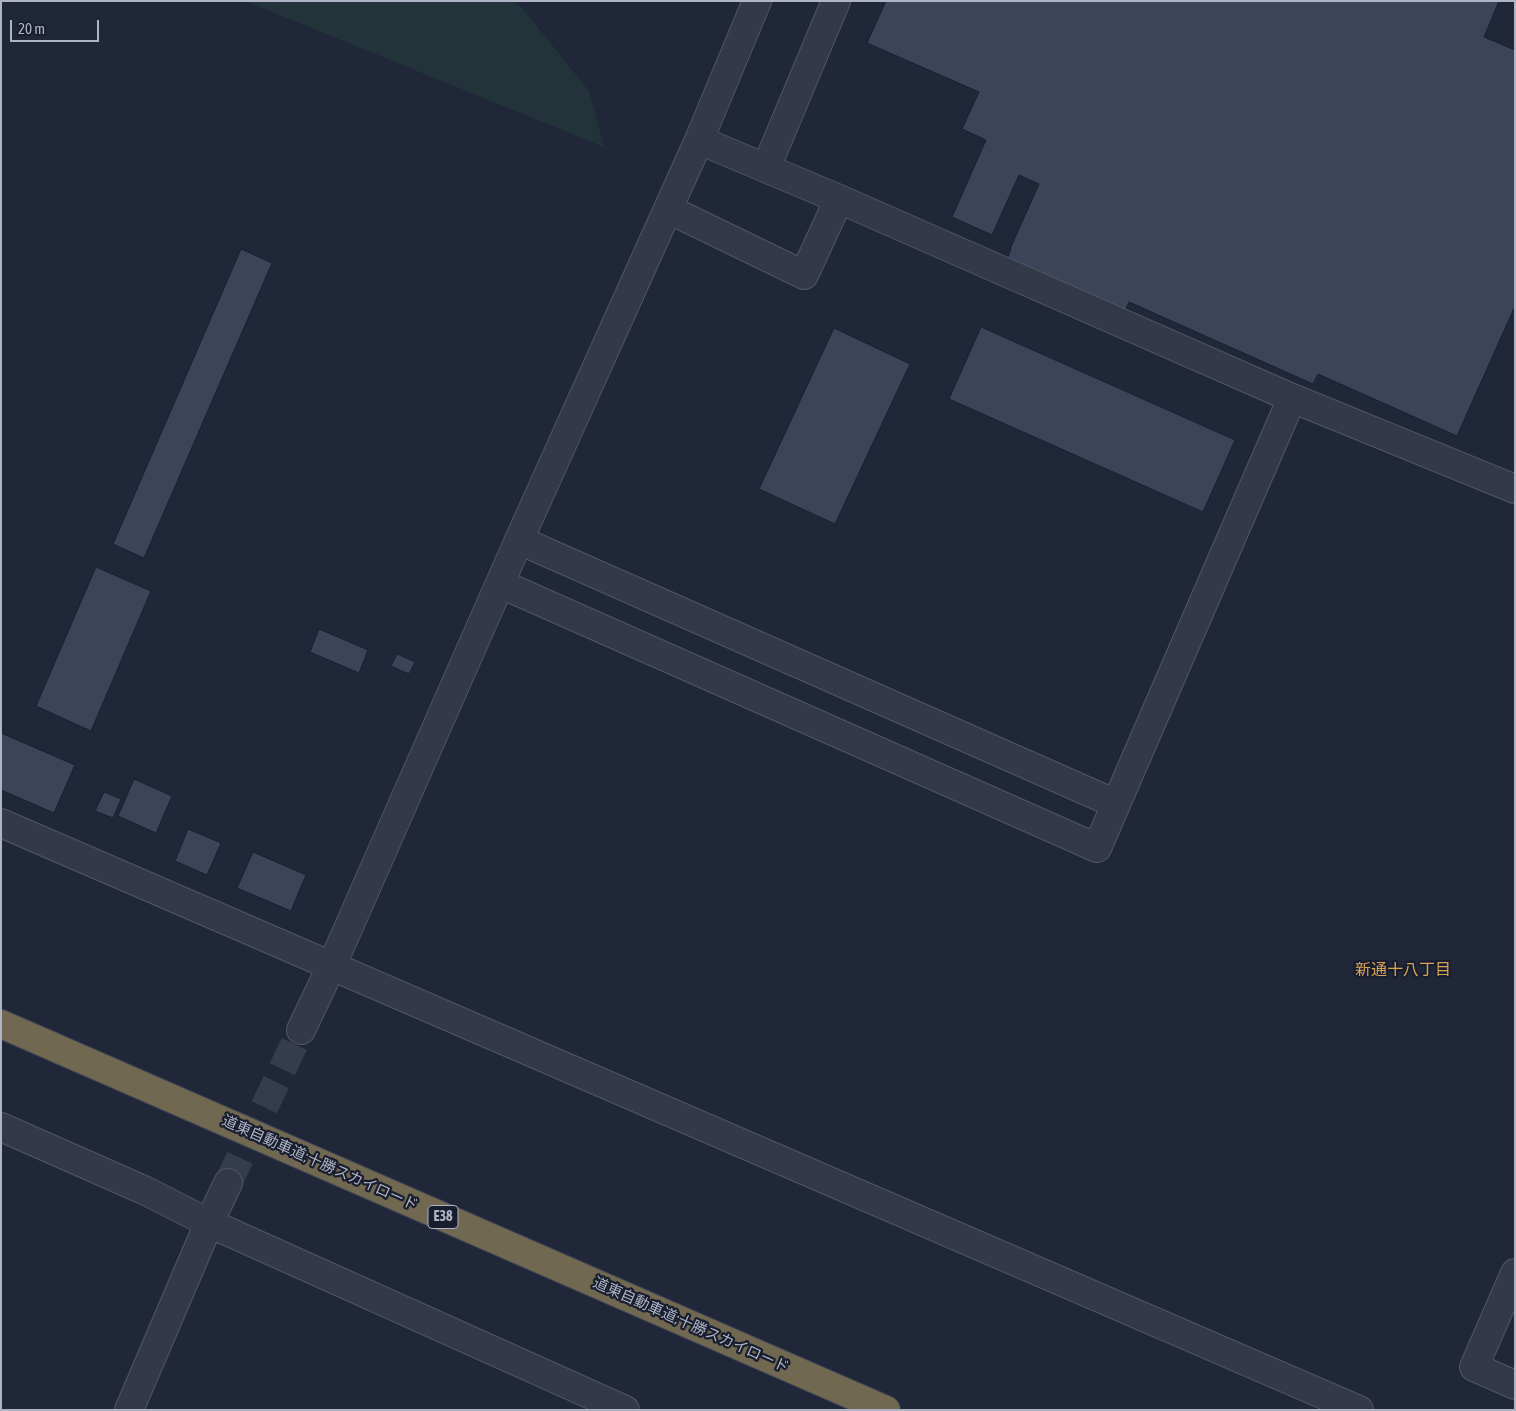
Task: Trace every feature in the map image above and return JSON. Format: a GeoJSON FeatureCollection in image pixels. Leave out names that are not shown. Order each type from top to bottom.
{"type":"FeatureCollection","features":[{"type":"Feature","properties":{"kind":"highway","name":"道東自動車道;十勝スカイロード"},"geometry":{"type":"LineString","coordinates":[[1,1024],[886,1410]]}},
{"type":"Feature","properties":{"kind":"street"},"geometry":{"type":"LineString","coordinates":[[301,1030],[332,965],[519,540],[699,140],[757,1]]}},
{"type":"Feature","properties":{"kind":"street"},"geometry":{"type":"LineString","coordinates":[[766,168],[836,1]]}},
{"type":"Feature","properties":{"kind":"street"},"geometry":{"type":"LineString","coordinates":[[699,140],[839,199],[1292,398],[1515,489]]}},
{"type":"Feature","properties":{"kind":"street"},"geometry":{"type":"LineString","coordinates":[[668,209],[804,275],[839,199]]}},
{"type":"Feature","properties":{"kind":"street"},"geometry":{"type":"LineString","coordinates":[[501,584],[1097,848],[1292,398]]}},
{"type":"Feature","properties":{"kind":"street"},"geometry":{"type":"LineString","coordinates":[[519,540],[1116,804]]}},
{"type":"Feature","properties":{"kind":"street"},"geometry":{"type":"LineString","coordinates":[[1,823],[1359,1410]]}},
{"type":"Feature","properties":{"kind":"street"},"geometry":{"type":"LineString","coordinates":[[1,1127],[146,1192],[209,1223],[625,1410]]}},
{"type":"Feature","properties":{"kind":"street"},"geometry":{"type":"LineString","coordinates":[[129,1410],[228,1183]]}},
{"type":"Feature","properties":{"kind":"street"},"geometry":{"type":"LineString","coordinates":[[1515,1273],[1474,1367],[1515,1385]]}},
{"type":"Feature","properties":{"kind":"shaded area"},"geometry":{"type":"Polygon","coordinates":[[[245,1],[513,1],[523,9],[589,91],[604,147],[245,1]]]}},
{"type":"Feature","properties":{"kind":"building"},"geometry":{"type":"Polygon","coordinates":[[[886,1],[1499,1],[1484,37],[1515,50],[1515,306],[1457,436],[1318,374],[1313,384],[1129,302],[1123,316],[1005,264],[1039,184],[1019,175],[992,235],[952,217],[986,140],[962,129],[979,92],[867,43],[886,1]]]}},
{"type":"Feature","properties":{"kind":"building"},"geometry":{"type":"Polygon","coordinates":[[[241,249],[272,263],[144,558],[113,544],[241,249]]]}},
{"type":"Feature","properties":{"kind":"building"},"geometry":{"type":"Polygon","coordinates":[[[981,327],[1235,440],[1203,512],[949,399],[981,327]]]}},
{"type":"Feature","properties":{"kind":"building"},"geometry":{"type":"Polygon","coordinates":[[[834,328],[910,364],[835,524],[759,489],[834,328]]]}},
{"type":"Feature","properties":{"kind":"building"},"geometry":{"type":"Polygon","coordinates":[[[96,567],[151,591],[91,731],[36,706],[96,567]]]}},
{"type":"Feature","properties":{"kind":"building"},"geometry":{"type":"Polygon","coordinates":[[[319,629],[368,650],[359,673],[310,652],[319,629]]]}},
{"type":"Feature","properties":{"kind":"building"},"geometry":{"type":"Polygon","coordinates":[[[397,654],[415,662],[409,674],[391,666],[397,654]]]}},
{"type":"Feature","properties":{"kind":"building"},"geometry":{"type":"Polygon","coordinates":[[[1,733],[75,765],[54,813],[1,790],[1,733]]]}},
{"type":"Feature","properties":{"kind":"building"},"geometry":{"type":"Polygon","coordinates":[[[134,779],[172,796],[156,833],[118,816],[134,779]]]}},
{"type":"Feature","properties":{"kind":"building"},"geometry":{"type":"Polygon","coordinates":[[[104,792],[121,799],[113,818],[95,811],[104,792]]]}},
{"type":"Feature","properties":{"kind":"building"},"geometry":{"type":"Polygon","coordinates":[[[188,829],[221,843],[207,875],[175,861],[188,829]]]}},
{"type":"Feature","properties":{"kind":"building"},"geometry":{"type":"Polygon","coordinates":[[[253,852],[306,875],[291,911],[237,888],[253,852]]]}},
{"type":"Feature","properties":{"kind":"tunnel"},"geometry":{"type":"LineString","coordinates":[[228,1183],[301,1030]]}},
{"type":"Feature","properties":{"kind":"district","name":"新通十八丁目"},"geometry":{"type":"Point","coordinates":[1403,970]}}]}
